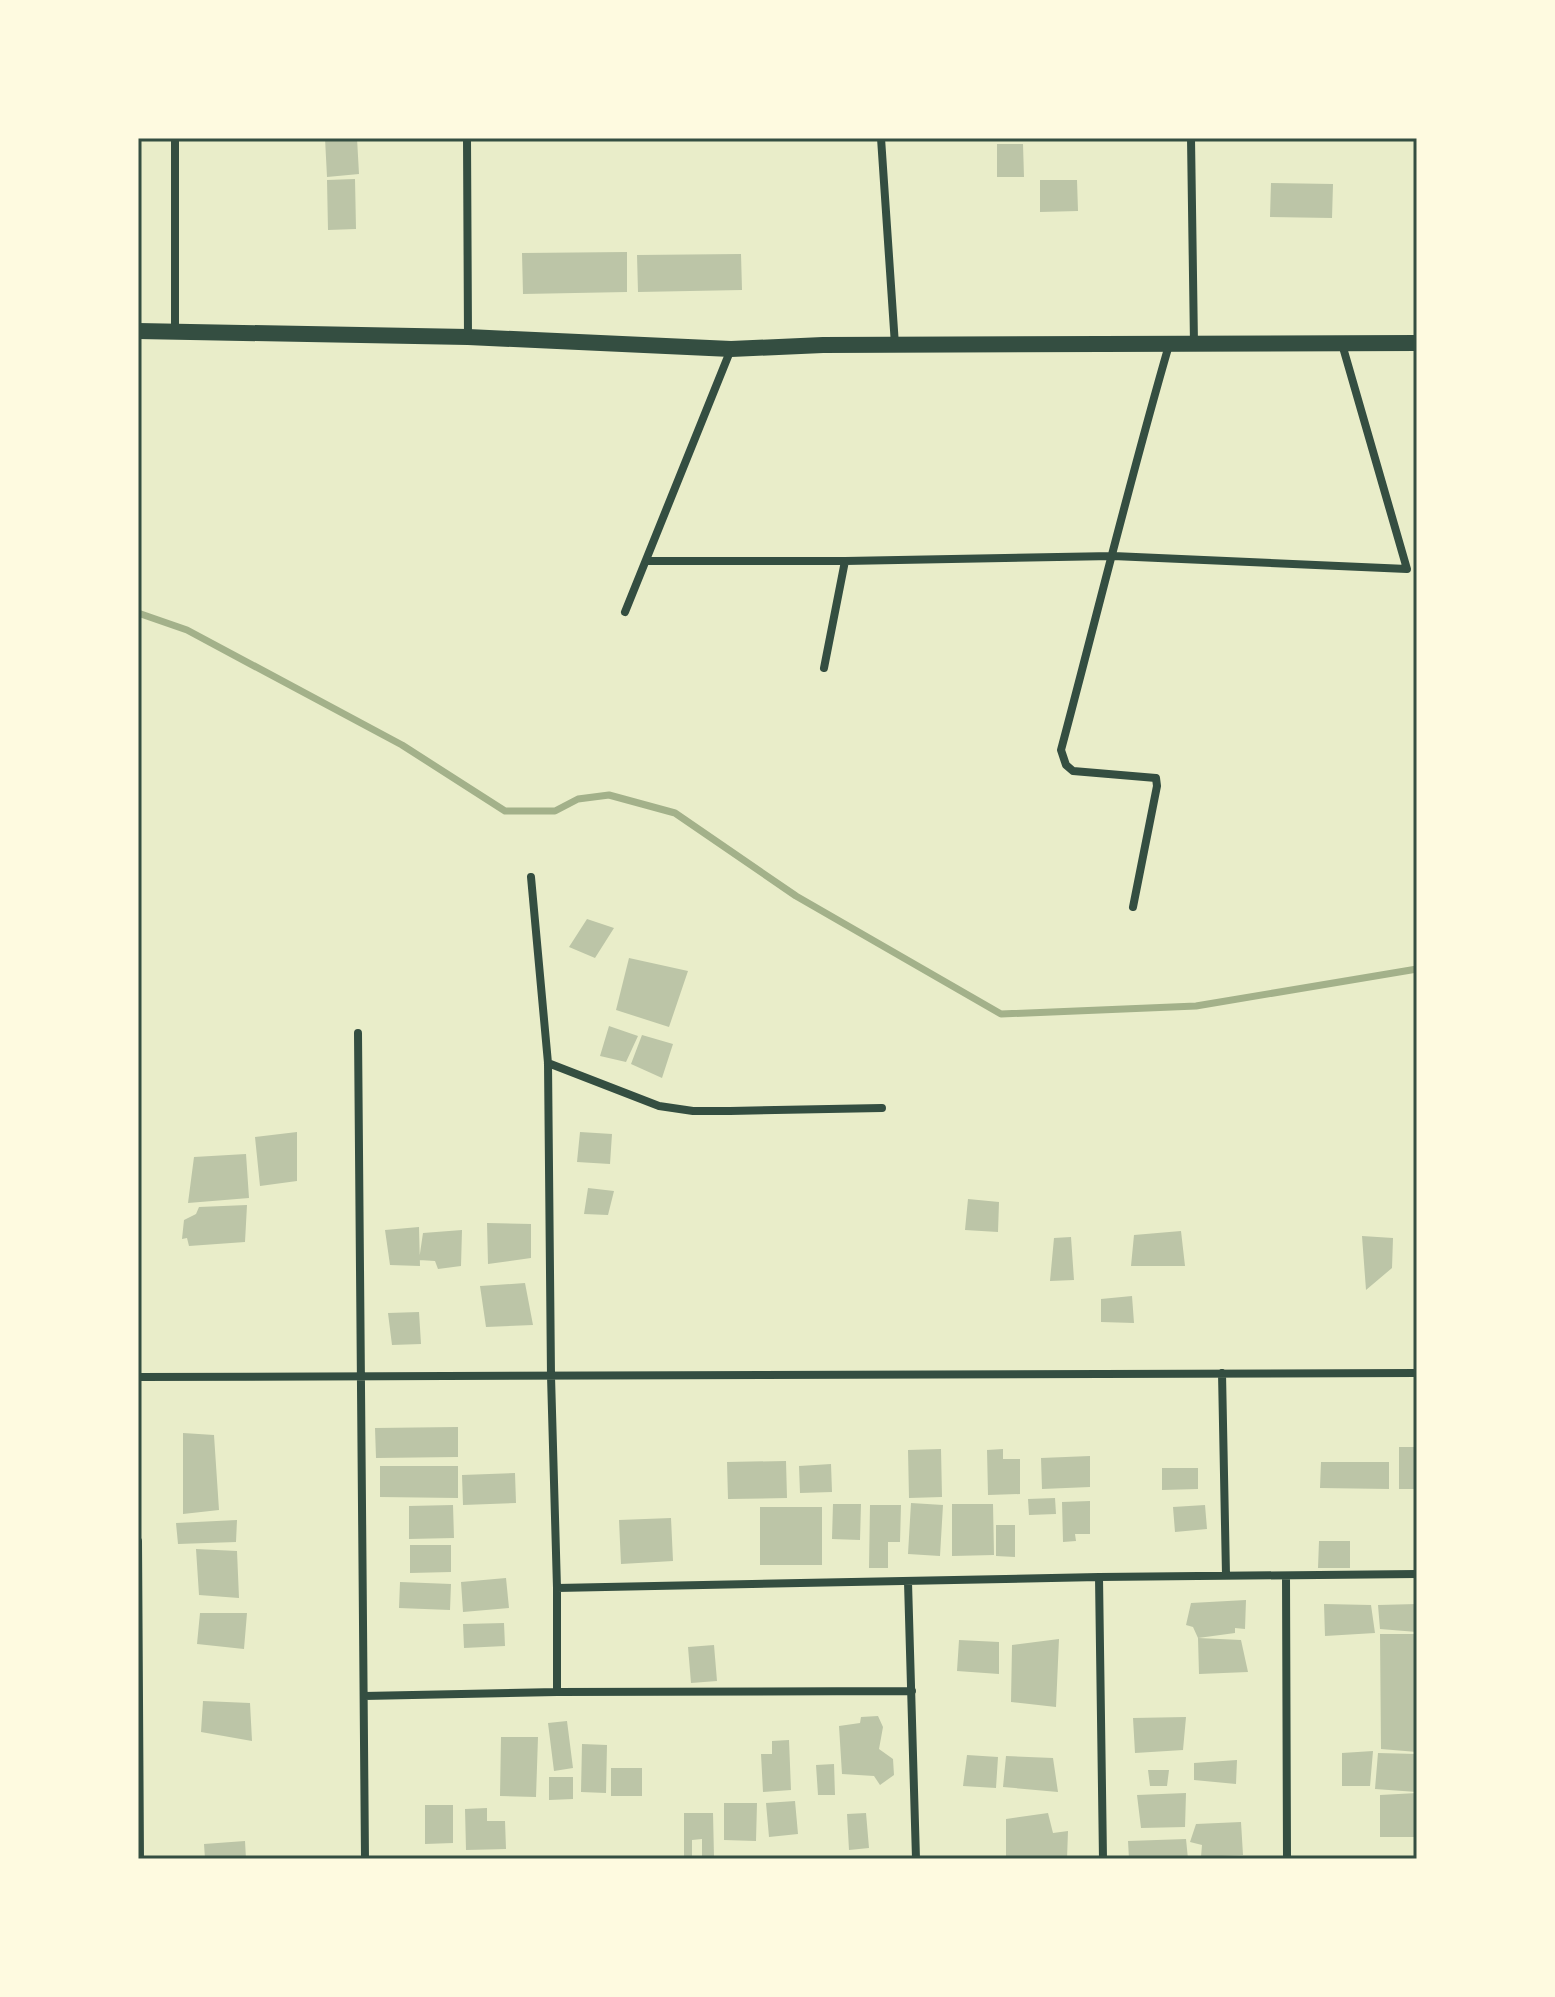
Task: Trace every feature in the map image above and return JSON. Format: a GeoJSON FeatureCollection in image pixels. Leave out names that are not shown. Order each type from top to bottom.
{"type":"FeatureCollection","features":[{"type":"Feature","properties":{"kind":"main road"},"geometry":{"type":"LineString","coordinates":[[138,331],[468,337],[731,349],[823,345],[1417,343]]}},
{"type":"Feature","properties":{"kind":"street"},"geometry":{"type":"LineString","coordinates":[[175,138],[175,331]]}},
{"type":"Feature","properties":{"kind":"street"},"geometry":{"type":"LineString","coordinates":[[467,138],[468,337]]}},
{"type":"Feature","properties":{"kind":"street"},"geometry":{"type":"LineString","coordinates":[[881,138],[895,346]]}},
{"type":"Feature","properties":{"kind":"street"},"geometry":{"type":"LineString","coordinates":[[1191,138],[1194,345]]}},
{"type":"Feature","properties":{"kind":"street"},"geometry":{"type":"LineString","coordinates":[[646,561],[1113,556],[1407,569],[1342,344]]}},
{"type":"Feature","properties":{"kind":"street"},"geometry":{"type":"LineString","coordinates":[[1133,907],[1156,778],[1073,771],[1066,765],[1061,750],[1169,345]]}},
{"type":"Feature","properties":{"kind":"street"},"geometry":{"type":"LineString","coordinates":[[625,612],[731,349]]}},
{"type":"Feature","properties":{"kind":"street"},"geometry":{"type":"LineString","coordinates":[[824,668],[845,561]]}},
{"type":"Feature","properties":{"kind":"street"},"geometry":{"type":"LineString","coordinates":[[531,877],[548,1063],[557,1692]]}},
{"type":"Feature","properties":{"kind":"street"},"geometry":{"type":"LineString","coordinates":[[358,1033],[365,1859]]}},
{"type":"Feature","properties":{"kind":"street"},"geometry":{"type":"LineString","coordinates":[[548,1063],[670,1108],[693,1111],[882,1108]]}},
{"type":"Feature","properties":{"kind":"street"},"geometry":{"type":"LineString","coordinates":[[1222,1373],[1226,1575]]}},
{"type":"Feature","properties":{"kind":"street"},"geometry":{"type":"LineString","coordinates":[[138,1377],[1417,1373]]}},
{"type":"Feature","properties":{"kind":"street"},"geometry":{"type":"LineString","coordinates":[[138,1541],[140,1859]]}},
{"type":"Feature","properties":{"kind":"street"},"geometry":{"type":"LineString","coordinates":[[557,1588],[1417,1574]]}},
{"type":"Feature","properties":{"kind":"street"},"geometry":{"type":"LineString","coordinates":[[1286,1576],[1287,1859]]}},
{"type":"Feature","properties":{"kind":"street"},"geometry":{"type":"LineString","coordinates":[[1099,1577],[1103,1859]]}},
{"type":"Feature","properties":{"kind":"street"},"geometry":{"type":"LineString","coordinates":[[908,1582],[916,1859]]}},
{"type":"Feature","properties":{"kind":"street"},"geometry":{"type":"LineString","coordinates":[[364,1696],[912,1691]]}},
{"type":"Feature","properties":{"kind":"building"},"geometry":{"type":"Polygon","coordinates":[[[325,138],[357,138],[359,174],[327,177],[325,138]]]}},
{"type":"Feature","properties":{"kind":"building"},"geometry":{"type":"Polygon","coordinates":[[[997,144],[1023,144],[1024,177],[997,177],[997,144]]]}},
{"type":"Feature","properties":{"kind":"building"},"geometry":{"type":"Polygon","coordinates":[[[355,179],[356,229],[328,230],[327,180],[355,179]]]}},
{"type":"Feature","properties":{"kind":"building"},"geometry":{"type":"Polygon","coordinates":[[[1040,180],[1077,180],[1078,211],[1040,212],[1040,180]]]}},
{"type":"Feature","properties":{"kind":"building"},"geometry":{"type":"Polygon","coordinates":[[[1271,183],[1333,184],[1332,218],[1270,217],[1271,183]]]}},
{"type":"Feature","properties":{"kind":"building"},"geometry":{"type":"Polygon","coordinates":[[[627,252],[627,292],[523,294],[522,253],[627,252]]]}},
{"type":"Feature","properties":{"kind":"building"},"geometry":{"type":"Polygon","coordinates":[[[741,254],[742,290],[638,292],[637,255],[741,254]]]}},
{"type":"Feature","properties":{"kind":"building"},"geometry":{"type":"Polygon","coordinates":[[[587,919],[614,928],[595,958],[569,947],[587,919]]]}},
{"type":"Feature","properties":{"kind":"building"},"geometry":{"type":"Polygon","coordinates":[[[629,958],[688,971],[669,1027],[616,1010],[629,958]]]}},
{"type":"Feature","properties":{"kind":"building"},"geometry":{"type":"Polygon","coordinates":[[[609,1026],[638,1036],[626,1062],[600,1056],[609,1026]]]}},
{"type":"Feature","properties":{"kind":"building"},"geometry":{"type":"Polygon","coordinates":[[[642,1035],[673,1044],[662,1078],[631,1064],[642,1035]]]}},
{"type":"Feature","properties":{"kind":"building"},"geometry":{"type":"Polygon","coordinates":[[[297,1132],[297,1181],[260,1186],[255,1137],[297,1132]]]}},
{"type":"Feature","properties":{"kind":"building"},"geometry":{"type":"Polygon","coordinates":[[[580,1132],[612,1134],[610,1164],[577,1162],[580,1132]]]}},
{"type":"Feature","properties":{"kind":"building"},"geometry":{"type":"Polygon","coordinates":[[[246,1154],[249,1198],[188,1203],[194,1157],[246,1154]]]}},
{"type":"Feature","properties":{"kind":"building"},"geometry":{"type":"Polygon","coordinates":[[[588,1188],[614,1191],[608,1215],[584,1214],[588,1188]]]}},
{"type":"Feature","properties":{"kind":"building"},"geometry":{"type":"Polygon","coordinates":[[[968,1199],[999,1202],[998,1232],[965,1230],[968,1199]]]}},
{"type":"Feature","properties":{"kind":"building"},"geometry":{"type":"Polygon","coordinates":[[[247,1205],[245,1242],[189,1246],[187,1238],[182,1239],[184,1220],[196,1214],[199,1207],[247,1205]]]}},
{"type":"Feature","properties":{"kind":"building"},"geometry":{"type":"Polygon","coordinates":[[[487,1223],[531,1224],[531,1258],[488,1264],[487,1223]]]}},
{"type":"Feature","properties":{"kind":"building"},"geometry":{"type":"Polygon","coordinates":[[[419,1227],[420,1266],[390,1265],[385,1230],[419,1227]]]}},
{"type":"Feature","properties":{"kind":"building"},"geometry":{"type":"Polygon","coordinates":[[[462,1230],[461,1266],[438,1269],[435,1261],[419,1260],[423,1233],[462,1230]]]}},
{"type":"Feature","properties":{"kind":"building"},"geometry":{"type":"Polygon","coordinates":[[[1181,1231],[1185,1266],[1131,1266],[1134,1235],[1181,1231]]]}},
{"type":"Feature","properties":{"kind":"building"},"geometry":{"type":"Polygon","coordinates":[[[1362,1236],[1393,1238],[1392,1268],[1366,1290],[1362,1236]]]}},
{"type":"Feature","properties":{"kind":"building"},"geometry":{"type":"Polygon","coordinates":[[[1071,1237],[1074,1280],[1050,1281],[1054,1238],[1071,1237]]]}},
{"type":"Feature","properties":{"kind":"building"},"geometry":{"type":"Polygon","coordinates":[[[525,1283],[533,1325],[486,1327],[480,1286],[525,1283]]]}},
{"type":"Feature","properties":{"kind":"building"},"geometry":{"type":"Polygon","coordinates":[[[1132,1296],[1134,1323],[1101,1322],[1101,1299],[1132,1296]]]}},
{"type":"Feature","properties":{"kind":"building"},"geometry":{"type":"Polygon","coordinates":[[[419,1312],[421,1344],[392,1345],[388,1313],[419,1312]]]}},
{"type":"Feature","properties":{"kind":"building"},"geometry":{"type":"Polygon","coordinates":[[[458,1427],[458,1457],[376,1458],[375,1428],[458,1427]]]}},
{"type":"Feature","properties":{"kind":"building"},"geometry":{"type":"Polygon","coordinates":[[[183,1433],[214,1435],[219,1510],[183,1514],[183,1433]]]}},
{"type":"Feature","properties":{"kind":"building"},"geometry":{"type":"Polygon","coordinates":[[[1399,1447],[1417,1447],[1417,1489],[1399,1489],[1399,1447]]]}},
{"type":"Feature","properties":{"kind":"building"},"geometry":{"type":"Polygon","coordinates":[[[941,1449],[942,1497],[909,1498],[908,1450],[941,1449]]]}},
{"type":"Feature","properties":{"kind":"building"},"geometry":{"type":"Polygon","coordinates":[[[1003,1449],[1003,1459],[1020,1459],[1020,1494],[988,1495],[987,1450],[1003,1449]]]}},
{"type":"Feature","properties":{"kind":"building"},"geometry":{"type":"Polygon","coordinates":[[[1090,1456],[1090,1487],[1042,1489],[1041,1458],[1090,1456]]]}},
{"type":"Feature","properties":{"kind":"building"},"geometry":{"type":"Polygon","coordinates":[[[786,1461],[787,1498],[728,1499],[727,1462],[786,1461]]]}},
{"type":"Feature","properties":{"kind":"building"},"geometry":{"type":"Polygon","coordinates":[[[1321,1462],[1389,1462],[1389,1489],[1320,1488],[1321,1462]]]}},
{"type":"Feature","properties":{"kind":"building"},"geometry":{"type":"Polygon","coordinates":[[[831,1464],[832,1492],[800,1493],[799,1466],[831,1464]]]}},
{"type":"Feature","properties":{"kind":"building"},"geometry":{"type":"Polygon","coordinates":[[[380,1466],[458,1466],[458,1498],[380,1497],[380,1466]]]}},
{"type":"Feature","properties":{"kind":"building"},"geometry":{"type":"Polygon","coordinates":[[[1162,1468],[1198,1468],[1198,1489],[1162,1490],[1162,1468]]]}},
{"type":"Feature","properties":{"kind":"building"},"geometry":{"type":"Polygon","coordinates":[[[515,1473],[516,1503],[463,1505],[462,1475],[515,1473]]]}},
{"type":"Feature","properties":{"kind":"building"},"geometry":{"type":"Polygon","coordinates":[[[1055,1498],[1056,1514],[1029,1515],[1028,1499],[1055,1498]]]}},
{"type":"Feature","properties":{"kind":"building"},"geometry":{"type":"Polygon","coordinates":[[[1090,1501],[1090,1534],[1075,1534],[1076,1541],[1063,1542],[1062,1502],[1090,1501]]]}},
{"type":"Feature","properties":{"kind":"building"},"geometry":{"type":"Polygon","coordinates":[[[911,1503],[943,1505],[940,1556],[908,1554],[911,1503]]]}},
{"type":"Feature","properties":{"kind":"building"},"geometry":{"type":"Polygon","coordinates":[[[833,1504],[861,1504],[860,1540],[832,1539],[833,1504]]]}},
{"type":"Feature","properties":{"kind":"building"},"geometry":{"type":"Polygon","coordinates":[[[952,1504],[993,1504],[994,1555],[952,1556],[952,1504]]]}},
{"type":"Feature","properties":{"kind":"building"},"geometry":{"type":"Polygon","coordinates":[[[453,1505],[454,1538],[409,1539],[409,1506],[453,1505]]]}},
{"type":"Feature","properties":{"kind":"building"},"geometry":{"type":"Polygon","coordinates":[[[870,1505],[901,1505],[900,1542],[888,1542],[888,1568],[869,1568],[870,1505]]]}},
{"type":"Feature","properties":{"kind":"building"},"geometry":{"type":"Polygon","coordinates":[[[1205,1505],[1207,1529],[1175,1532],[1173,1507],[1205,1505]]]}},
{"type":"Feature","properties":{"kind":"building"},"geometry":{"type":"Polygon","coordinates":[[[760,1507],[822,1507],[822,1565],[760,1565],[760,1507]]]}},
{"type":"Feature","properties":{"kind":"building"},"geometry":{"type":"Polygon","coordinates":[[[671,1518],[673,1561],[621,1564],[619,1520],[671,1518]]]}},
{"type":"Feature","properties":{"kind":"building"},"geometry":{"type":"Polygon","coordinates":[[[237,1520],[236,1542],[178,1544],[176,1523],[237,1520]]]}},
{"type":"Feature","properties":{"kind":"building"},"geometry":{"type":"Polygon","coordinates":[[[996,1525],[1015,1525],[1015,1557],[996,1556],[996,1525]]]}},
{"type":"Feature","properties":{"kind":"building"},"geometry":{"type":"Polygon","coordinates":[[[1319,1541],[1350,1541],[1350,1568],[1318,1568],[1319,1541]]]}},
{"type":"Feature","properties":{"kind":"building"},"geometry":{"type":"Polygon","coordinates":[[[410,1545],[451,1545],[451,1572],[410,1573],[410,1545]]]}},
{"type":"Feature","properties":{"kind":"building"},"geometry":{"type":"Polygon","coordinates":[[[196,1549],[237,1551],[239,1598],[199,1595],[196,1549]]]}},
{"type":"Feature","properties":{"kind":"building"},"geometry":{"type":"Polygon","coordinates":[[[506,1578],[509,1608],[463,1612],[461,1582],[506,1578]]]}},
{"type":"Feature","properties":{"kind":"building"},"geometry":{"type":"Polygon","coordinates":[[[400,1582],[451,1584],[450,1610],[399,1608],[400,1582]]]}},
{"type":"Feature","properties":{"kind":"building"},"geometry":{"type":"Polygon","coordinates":[[[1246,1600],[1245,1629],[1235,1628],[1235,1633],[1198,1638],[1193,1627],[1186,1625],[1191,1603],[1246,1600]]]}},
{"type":"Feature","properties":{"kind":"building"},"geometry":{"type":"Polygon","coordinates":[[[1324,1604],[1371,1605],[1375,1633],[1325,1636],[1324,1604]]]}},
{"type":"Feature","properties":{"kind":"building"},"geometry":{"type":"Polygon","coordinates":[[[1417,1604],[1417,1632],[1380,1629],[1378,1605],[1417,1604]]]}},
{"type":"Feature","properties":{"kind":"building"},"geometry":{"type":"Polygon","coordinates":[[[200,1613],[247,1613],[244,1649],[197,1644],[200,1613]]]}},
{"type":"Feature","properties":{"kind":"building"},"geometry":{"type":"Polygon","coordinates":[[[504,1623],[505,1646],[464,1648],[463,1624],[504,1623]]]}},
{"type":"Feature","properties":{"kind":"building"},"geometry":{"type":"Polygon","coordinates":[[[1380,1634],[1417,1634],[1417,1752],[1381,1749],[1380,1634]]]}},
{"type":"Feature","properties":{"kind":"building"},"geometry":{"type":"Polygon","coordinates":[[[1198,1638],[1241,1640],[1248,1672],[1199,1674],[1198,1638]]]}},
{"type":"Feature","properties":{"kind":"building"},"geometry":{"type":"Polygon","coordinates":[[[1059,1639],[1056,1707],[1011,1702],[1012,1645],[1059,1639]]]}},
{"type":"Feature","properties":{"kind":"building"},"geometry":{"type":"Polygon","coordinates":[[[959,1640],[999,1642],[999,1674],[957,1671],[959,1640]]]}},
{"type":"Feature","properties":{"kind":"building"},"geometry":{"type":"Polygon","coordinates":[[[714,1645],[717,1681],[691,1683],[688,1647],[714,1645]]]}},
{"type":"Feature","properties":{"kind":"building"},"geometry":{"type":"Polygon","coordinates":[[[203,1701],[250,1703],[252,1741],[201,1732],[203,1701]]]}},
{"type":"Feature","properties":{"kind":"building"},"geometry":{"type":"Polygon","coordinates":[[[878,1716],[883,1727],[879,1749],[893,1759],[894,1775],[880,1785],[874,1776],[842,1774],[839,1726],[860,1723],[861,1717],[878,1716]]]}},
{"type":"Feature","properties":{"kind":"building"},"geometry":{"type":"Polygon","coordinates":[[[1186,1717],[1183,1750],[1135,1753],[1133,1718],[1186,1717]]]}},
{"type":"Feature","properties":{"kind":"building"},"geometry":{"type":"Polygon","coordinates":[[[567,1721],[573,1768],[554,1771],[548,1723],[567,1721]]]}},
{"type":"Feature","properties":{"kind":"building"},"geometry":{"type":"Polygon","coordinates":[[[501,1737],[538,1737],[536,1797],[500,1796],[501,1737]]]}},
{"type":"Feature","properties":{"kind":"building"},"geometry":{"type":"Polygon","coordinates":[[[789,1740],[791,1790],[763,1792],[761,1754],[772,1754],[772,1741],[789,1740]]]}},
{"type":"Feature","properties":{"kind":"building"},"geometry":{"type":"Polygon","coordinates":[[[582,1744],[607,1745],[606,1793],[581,1792],[582,1744]]]}},
{"type":"Feature","properties":{"kind":"building"},"geometry":{"type":"Polygon","coordinates":[[[1373,1751],[1370,1786],[1342,1786],[1342,1753],[1373,1751]]]}},
{"type":"Feature","properties":{"kind":"building"},"geometry":{"type":"Polygon","coordinates":[[[1378,1753],[1417,1754],[1417,1792],[1375,1789],[1378,1753]]]}},
{"type":"Feature","properties":{"kind":"building"},"geometry":{"type":"Polygon","coordinates":[[[967,1755],[998,1757],[996,1788],[963,1786],[967,1755]]]}},
{"type":"Feature","properties":{"kind":"building"},"geometry":{"type":"Polygon","coordinates":[[[1006,1756],[1053,1758],[1058,1792],[1003,1787],[1006,1756]]]}},
{"type":"Feature","properties":{"kind":"building"},"geometry":{"type":"Polygon","coordinates":[[[1237,1760],[1236,1784],[1194,1780],[1194,1763],[1237,1760]]]}},
{"type":"Feature","properties":{"kind":"building"},"geometry":{"type":"Polygon","coordinates":[[[834,1764],[835,1795],[818,1795],[816,1765],[834,1764]]]}},
{"type":"Feature","properties":{"kind":"building"},"geometry":{"type":"Polygon","coordinates":[[[611,1768],[642,1768],[642,1796],[611,1796],[611,1768]]]}},
{"type":"Feature","properties":{"kind":"building"},"geometry":{"type":"Polygon","coordinates":[[[1148,1770],[1169,1770],[1167,1786],[1150,1786],[1148,1770]]]}},
{"type":"Feature","properties":{"kind":"building"},"geometry":{"type":"Polygon","coordinates":[[[549,1777],[573,1777],[573,1799],[549,1800],[549,1777]]]}},
{"type":"Feature","properties":{"kind":"building"},"geometry":{"type":"Polygon","coordinates":[[[1186,1793],[1185,1827],[1141,1828],[1137,1795],[1186,1793]]]}},
{"type":"Feature","properties":{"kind":"building"},"geometry":{"type":"Polygon","coordinates":[[[1417,1793],[1417,1837],[1380,1837],[1380,1795],[1417,1793]]]}},
{"type":"Feature","properties":{"kind":"building"},"geometry":{"type":"Polygon","coordinates":[[[795,1801],[798,1834],[769,1837],[766,1803],[795,1801]]]}},
{"type":"Feature","properties":{"kind":"building"},"geometry":{"type":"Polygon","coordinates":[[[724,1803],[757,1803],[756,1841],[724,1840],[724,1803]]]}},
{"type":"Feature","properties":{"kind":"building"},"geometry":{"type":"Polygon","coordinates":[[[425,1805],[453,1805],[453,1843],[425,1844],[425,1805]]]}},
{"type":"Feature","properties":{"kind":"building"},"geometry":{"type":"Polygon","coordinates":[[[487,1808],[487,1821],[505,1821],[506,1849],[466,1850],[465,1809],[487,1808]]]}},
{"type":"Feature","properties":{"kind":"building"},"geometry":{"type":"Polygon","coordinates":[[[684,1813],[713,1813],[714,1857],[702,1857],[702,1839],[692,1840],[692,1857],[684,1858],[684,1813]]]}},
{"type":"Feature","properties":{"kind":"building"},"geometry":{"type":"Polygon","coordinates":[[[866,1813],[869,1848],[849,1850],[847,1814],[866,1813]]]}},
{"type":"Feature","properties":{"kind":"building"},"geometry":{"type":"Polygon","coordinates":[[[1048,1813],[1053,1833],[1068,1831],[1067,1859],[1006,1857],[1006,1819],[1048,1813]]]}},
{"type":"Feature","properties":{"kind":"building"},"geometry":{"type":"Polygon","coordinates":[[[1241,1822],[1243,1855],[1201,1857],[1202,1845],[1190,1842],[1196,1824],[1241,1822]]]}},
{"type":"Feature","properties":{"kind":"building"},"geometry":{"type":"Polygon","coordinates":[[[1186,1839],[1188,1859],[1129,1859],[1128,1841],[1186,1839]]]}},
{"type":"Feature","properties":{"kind":"building"},"geometry":{"type":"Polygon","coordinates":[[[245,1841],[246,1859],[205,1859],[204,1844],[245,1841]]]}},
{"type":"Feature","properties":{"kind":"waterway"},"geometry":{"type":"LineString","coordinates":[[138,613],[187,630],[402,745],[505,811],[555,811],[578,799],[609,795],[675,813],[796,896],[1001,1014],[1196,1006],[1417,969]]}}]}
